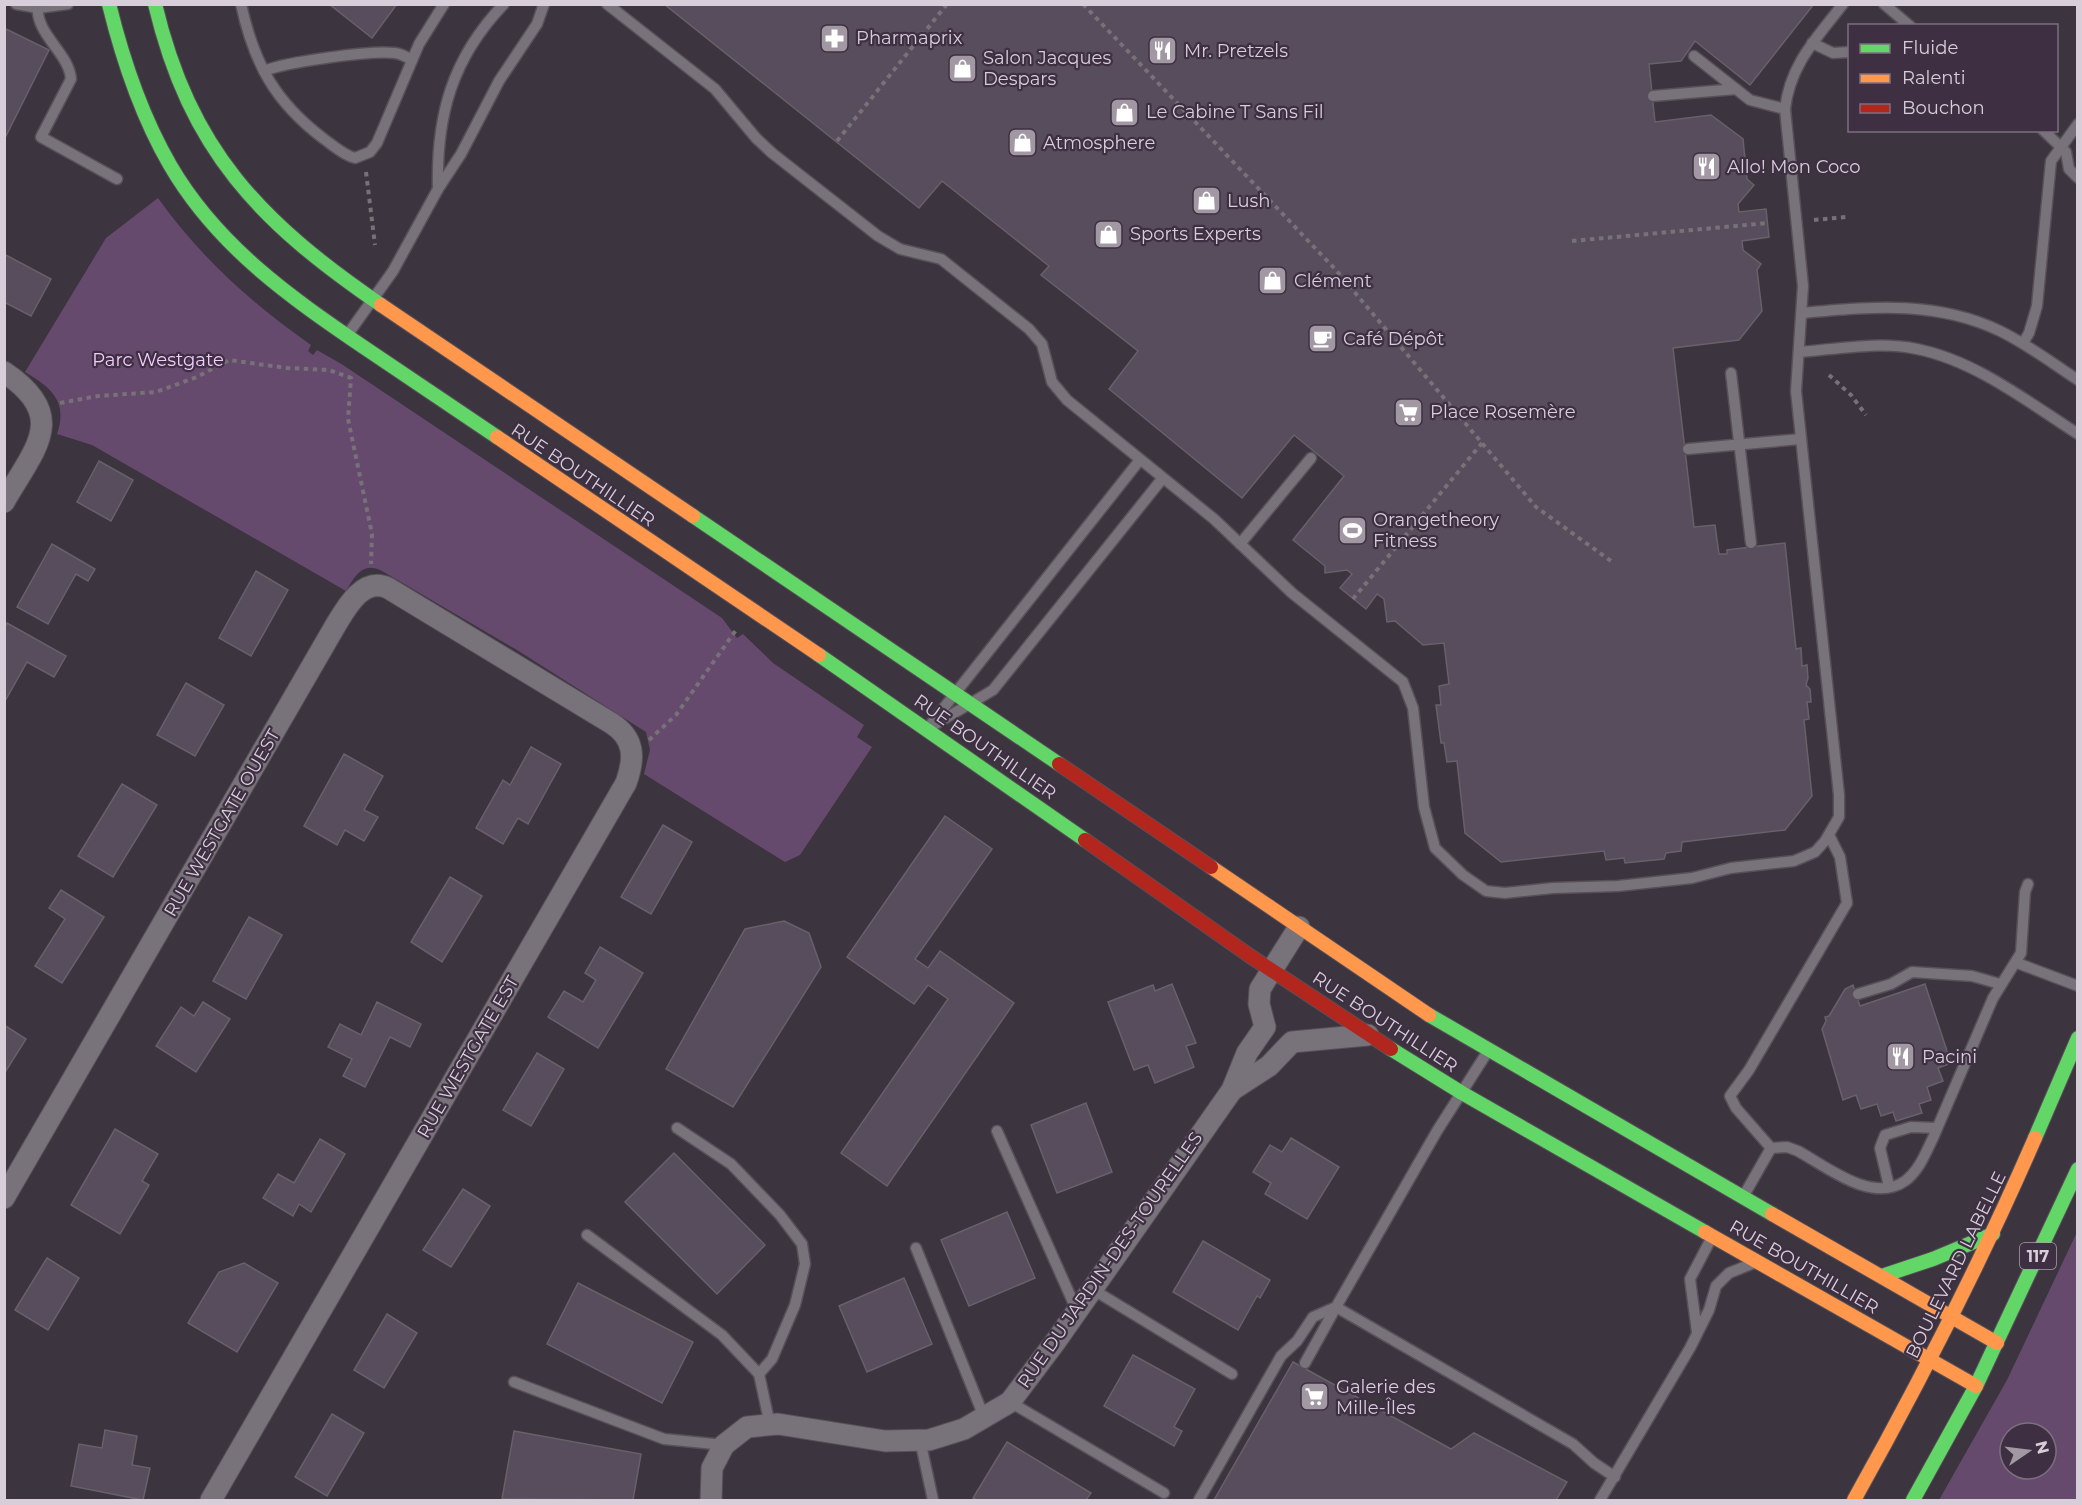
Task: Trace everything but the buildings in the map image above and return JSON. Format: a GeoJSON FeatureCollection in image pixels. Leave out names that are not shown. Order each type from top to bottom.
{"type":"FeatureCollection","features":[{"type":"Feature","properties":{"kind":"street","name":"RUE BOUTHILLIER"},"geometry":{"type":"LineString","coordinates":[[109,4],[134,96],[158,147],[187,194],[220,235],[254,268],[288,296],[927,730],[1368,1035],[1462,1093],[1976,1386]]}},
{"type":"Feature","properties":{"kind":"street","name":"RUE BOUTHILLIER"},"geometry":{"type":"LineString","coordinates":[[155,4],[178,81],[198,122],[233,177],[269,220],[373,300],[1411,1003],[1743,1198],[1997,1343]]}},
{"type":"Feature","properties":{"kind":"street"},"geometry":{"type":"LineString","coordinates":[[4,372],[36,397],[43,424],[36,447],[4,502]]}},
{"type":"Feature","properties":{"kind":"street","name":"RUE WESTGATE OUEST"},"geometry":{"type":"LineString","coordinates":[[4,1198],[334,628],[358,594],[370,586],[383,586],[504,656]]}},
{"type":"Feature","properties":{"kind":"street","name":"RUE WESTGATE EST"},"geometry":{"type":"LineString","coordinates":[[211,1500],[415,1150],[630,772],[633,749],[623,731],[504,656]]}},
{"type":"Feature","properties":{"kind":"street"},"geometry":{"type":"LineString","coordinates":[[1299,927],[1271,970],[1258,998],[1264,1021],[1282,1028],[1292,1042],[1368,1035]]}},
{"type":"Feature","properties":{"kind":"street","name":"RUE DU JARDIN-DES-TOURELLES"},"geometry":{"type":"LineString","coordinates":[[711,1500],[711,1468],[724,1445],[747,1427],[770,1425],[807,1427],[885,1441],[929,1440],[964,1429],[1010,1402],[1077,1311],[1232,1090],[1247,1053],[1264,1027],[1264,1021]]}},
{"type":"Feature","properties":{"kind":"street","name":"BOULEVARD LABELLE"},"geometry":{"type":"LineString","coordinates":[[1854,1500],[1952,1318],[1993,1234],[2078,1038]]}},
{"type":"Feature","properties":{"kind":"street","name":"RUE DU JARDIN-DES-TOURELLES"},"geometry":{"type":"LineString","coordinates":[[1232,1090],[1269,1066],[1292,1042]]}},
{"type":"Feature","properties":{"kind":"street","name":"117"},"geometry":{"type":"LineString","coordinates":[[1913,1500],[1976,1386],[2078,1168]]}},
{"type":"Feature","properties":{"kind":"street"},"geometry":{"type":"LineString","coordinates":[[1882,1276],[1933,1259],[1993,1234]]}},
{"type":"Feature","properties":{"kind":"lane"},"geometry":{"type":"LineString","coordinates":[[16,4],[38,6],[68,4]]}},
{"type":"Feature","properties":{"kind":"lane"},"geometry":{"type":"LineString","coordinates":[[241,4],[264,71],[284,104],[310,129],[343,153],[356,158],[374,149],[427,28],[444,4]]}},
{"type":"Feature","properties":{"kind":"lane"},"geometry":{"type":"LineString","coordinates":[[438,189],[437,147],[448,96],[469,51],[504,4]]}},
{"type":"Feature","properties":{"kind":"lane"},"geometry":{"type":"LineString","coordinates":[[346,337],[393,271],[438,189],[461,154],[499,81],[537,24],[543,4]]}},
{"type":"Feature","properties":{"kind":"lane"},"geometry":{"type":"LineString","coordinates":[[607,4],[715,89],[772,153],[878,236],[900,249],[941,259],[1029,329],[1042,344],[1052,382],[1058,391],[1240,544],[1292,593],[1403,682],[1413,708],[1424,807],[1435,848],[1463,875],[1486,891],[1504,893],[1553,888],[1594,888],[1692,878],[1731,868],[1794,861],[1815,852],[1829,835],[1839,817],[1839,795],[1796,392],[1803,286],[1785,109],[1790,79],[1812,43],[1843,4]]}},
{"type":"Feature","properties":{"kind":"lane"},"geometry":{"type":"LineString","coordinates":[[1884,4],[1908,24]]}},
{"type":"Feature","properties":{"kind":"lane"},"geometry":{"type":"LineString","coordinates":[[38,6],[42,26],[69,69],[71,79],[41,137],[117,179]]}},
{"type":"Feature","properties":{"kind":"lane"},"geometry":{"type":"LineString","coordinates":[[1812,43],[1833,53],[1848,52]]}},
{"type":"Feature","properties":{"kind":"lane"},"geometry":{"type":"LineString","coordinates":[[264,71],[282,65],[384,53],[403,55],[412,60]]}},
{"type":"Feature","properties":{"kind":"lane"},"geometry":{"type":"LineString","coordinates":[[1694,56],[1756,103],[1785,109]]}},
{"type":"Feature","properties":{"kind":"lane"},"geometry":{"type":"LineString","coordinates":[[1653,96],[1736,89]]}},
{"type":"Feature","properties":{"kind":"lane"},"geometry":{"type":"LineString","coordinates":[[2023,343],[2029,333],[2037,306],[2048,174],[2054,153],[2078,124]]}},
{"type":"Feature","properties":{"kind":"lane"},"geometry":{"type":"LineString","coordinates":[[2045,132],[2066,152],[2069,169],[2078,178]]}},
{"type":"Feature","properties":{"kind":"lane"},"geometry":{"type":"LineString","coordinates":[[1802,313],[1894,306],[1919,307],[1963,316],[2023,343],[2078,380]]}},
{"type":"Feature","properties":{"kind":"lane"},"geometry":{"type":"LineString","coordinates":[[1799,352],[1889,346],[1916,348],[1939,354],[1987,377],[2078,434]]}},
{"type":"Feature","properties":{"kind":"lane"},"geometry":{"type":"LineString","coordinates":[[1731,373],[1751,543]]}},
{"type":"Feature","properties":{"kind":"lane"},"geometry":{"type":"LineString","coordinates":[[1688,449],[1801,439]]}},
{"type":"Feature","properties":{"kind":"lane"},"geometry":{"type":"LineString","coordinates":[[1240,544],[1311,458]]}},
{"type":"Feature","properties":{"kind":"lane"},"geometry":{"type":"LineString","coordinates":[[927,730],[1139,461]]}},
{"type":"Feature","properties":{"kind":"lane"},"geometry":{"type":"LineString","coordinates":[[927,730],[993,690],[1162,479]]}},
{"type":"Feature","properties":{"kind":"lane"},"geometry":{"type":"LineString","coordinates":[[1771,1148],[1736,1108],[1730,1096],[1749,1070],[1847,903],[1840,857],[1829,835]]}},
{"type":"Feature","properties":{"kind":"lane"},"geometry":{"type":"LineString","coordinates":[[1771,1148],[1787,1147],[1798,1151],[1864,1186],[1874,1188],[1906,1180],[1915,1171],[1937,1128],[2000,984],[2022,953],[2025,892],[2028,884]]}},
{"type":"Feature","properties":{"kind":"lane"},"geometry":{"type":"LineString","coordinates":[[2017,963],[2078,986]]}},
{"type":"Feature","properties":{"kind":"lane"},"geometry":{"type":"LineString","coordinates":[[1858,994],[1891,984],[1912,972],[1971,976],[2000,984]]}},
{"type":"Feature","properties":{"kind":"lane"},"geometry":{"type":"LineString","coordinates":[[1305,1363],[1437,1131],[1488,1050]]}},
{"type":"Feature","properties":{"kind":"lane"},"geometry":{"type":"LineString","coordinates":[[1889,1186],[1880,1148],[1885,1135],[1911,1127],[1937,1128]]}},
{"type":"Feature","properties":{"kind":"lane"},"geometry":{"type":"LineString","coordinates":[[677,1128],[731,1164],[780,1215],[802,1244],[805,1264],[795,1305],[772,1359],[759,1374]]}},
{"type":"Feature","properties":{"kind":"lane"},"geometry":{"type":"LineString","coordinates":[[997,1131],[1077,1311]]}},
{"type":"Feature","properties":{"kind":"lane"},"geometry":{"type":"LineString","coordinates":[[1743,1198],[1771,1148]]}},
{"type":"Feature","properties":{"kind":"lane"},"geometry":{"type":"LineString","coordinates":[[588,1235],[722,1335],[759,1374],[770,1425]]}},
{"type":"Feature","properties":{"kind":"lane"},"geometry":{"type":"LineString","coordinates":[[1697,1332],[1690,1280],[1713,1236]]}},
{"type":"Feature","properties":{"kind":"lane"},"geometry":{"type":"LineString","coordinates":[[916,1248],[984,1417]]}},
{"type":"Feature","properties":{"kind":"lane"},"geometry":{"type":"LineString","coordinates":[[1600,1500],[1697,1332],[1720,1280],[1729,1273],[1757,1262]]}},
{"type":"Feature","properties":{"kind":"lane"},"geometry":{"type":"LineString","coordinates":[[1092,1288],[1232,1374]]}},
{"type":"Feature","properties":{"kind":"lane"},"geometry":{"type":"LineString","coordinates":[[1336,1307],[1573,1443],[1594,1464],[1615,1477]]}},
{"type":"Feature","properties":{"kind":"lane"},"geometry":{"type":"LineString","coordinates":[[1199,1500],[1281,1356],[1297,1341],[1313,1317],[1336,1307]]}},
{"type":"Feature","properties":{"kind":"lane"},"geometry":{"type":"LineString","coordinates":[[514,1382],[664,1439],[724,1445]]}},
{"type":"Feature","properties":{"kind":"lane"},"geometry":{"type":"LineString","coordinates":[[1010,1402],[1164,1493]]}},
{"type":"Feature","properties":{"kind":"lane"},"geometry":{"type":"LineString","coordinates":[[920,1440],[933,1500]]}},
{"type":"Feature","properties":{"kind":"path"},"geometry":{"type":"LineString","coordinates":[[837,141],[947,4]]}},
{"type":"Feature","properties":{"kind":"path"},"geometry":{"type":"LineString","coordinates":[[1083,4],[1335,269],[1536,507],[1611,561]]}},
{"type":"Feature","properties":{"kind":"path"},"geometry":{"type":"LineString","coordinates":[[369,188],[375,245]]}},
{"type":"Feature","properties":{"kind":"path"},"geometry":{"type":"LineString","coordinates":[[1809,221],[1846,217]]}},
{"type":"Feature","properties":{"kind":"path"},"geometry":{"type":"LineString","coordinates":[[1572,241],[1768,223]]}},
{"type":"Feature","properties":{"kind":"path"},"geometry":{"type":"LineString","coordinates":[[60,403],[98,396],[156,392],[197,377],[228,360],[287,368],[329,370],[351,378],[348,419],[372,534],[370,567]]}},
{"type":"Feature","properties":{"kind":"path"},"geometry":{"type":"LineString","coordinates":[[1829,375],[1851,395],[1866,415]]}},
{"type":"Feature","properties":{"kind":"path"},"geometry":{"type":"LineString","coordinates":[[1353,598],[1482,443]]}},
{"type":"Feature","properties":{"kind":"path"},"geometry":{"type":"LineString","coordinates":[[653,739],[676,716],[737,632]]}},
{"type":"Feature","properties":{"kind":"green space","name":"Parc Westgate"},"geometry":{"type":"Polygon","coordinates":[[[158,198],[209,260],[268,313],[311,345],[308,351],[313,355],[317,350],[343,365],[722,618],[737,638],[743,634],[773,663],[864,725],[857,737],[872,747],[800,855],[785,862],[644,774],[650,750],[646,732],[517,650],[382,571],[375,568],[365,569],[356,575],[346,591],[92,445],[57,434],[60,413],[55,397],[43,384],[25,372],[106,238],[158,198]]]}},
{"type":"Feature","properties":{"kind":"green space"},"geometry":{"type":"Polygon","coordinates":[[[2077,1232],[2077,1500],[1939,1500],[2007,1380],[2077,1232]]]}},
{"type":"Feature","properties":{"kind":"traffic: fast"},"geometry":{"type":"LineString","coordinates":[[109,4],[120,46],[150,127],[170,165],[210,221],[257,268],[283,289],[365,348],[497,437]]}},
{"type":"Feature","properties":{"kind":"traffic: fast"},"geometry":{"type":"LineString","coordinates":[[155,4],[170,56],[188,101],[210,142],[236,179],[300,244],[381,305]]}},
{"type":"Feature","properties":{"kind":"traffic: fast"},"geometry":{"type":"LineString","coordinates":[[693,516],[1059,764]]}},
{"type":"Feature","properties":{"kind":"traffic: fast"},"geometry":{"type":"LineString","coordinates":[[819,655],[1085,840]]}},
{"type":"Feature","properties":{"kind":"traffic: fast"},"geometry":{"type":"LineString","coordinates":[[1429,1015],[1772,1214]]}},
{"type":"Feature","properties":{"kind":"traffic: fast"},"geometry":{"type":"LineString","coordinates":[[2035,1138],[2078,1038]]}},
{"type":"Feature","properties":{"kind":"traffic: fast"},"geometry":{"type":"LineString","coordinates":[[1391,1049],[1462,1093],[1705,1232]]}},
{"type":"Feature","properties":{"kind":"traffic: fast"},"geometry":{"type":"LineString","coordinates":[[1913,1500],[1976,1386],[2078,1169]]}},
{"type":"Feature","properties":{"kind":"traffic: fast"},"geometry":{"type":"LineString","coordinates":[[1882,1276],[1933,1259],[1993,1234]]}},
{"type":"Feature","properties":{"kind":"traffic: slow"},"geometry":{"type":"LineString","coordinates":[[381,305],[693,516]]}},
{"type":"Feature","properties":{"kind":"traffic: slow"},"geometry":{"type":"LineString","coordinates":[[497,437],[819,655]]}},
{"type":"Feature","properties":{"kind":"traffic: slow"},"geometry":{"type":"LineString","coordinates":[[1211,867],[1429,1015]]}},
{"type":"Feature","properties":{"kind":"traffic: slow"},"geometry":{"type":"LineString","coordinates":[[1854,1500],[1949,1321],[2035,1138]]}},
{"type":"Feature","properties":{"kind":"traffic: slow"},"geometry":{"type":"LineString","coordinates":[[1772,1214],[1997,1343]]}},
{"type":"Feature","properties":{"kind":"traffic: slow"},"geometry":{"type":"LineString","coordinates":[[1705,1232],[1976,1386]]}},
{"type":"Feature","properties":{"kind":"traffic: jam"},"geometry":{"type":"LineString","coordinates":[[1059,764],[1211,867]]}},
{"type":"Feature","properties":{"kind":"traffic: jam"},"geometry":{"type":"LineString","coordinates":[[1085,840],[1250,956],[1391,1049]]}},
{"type":"Feature","properties":{"kind":"place","name":"Pharmaprix"},"geometry":{"type":"Point","coordinates":[835,38]}},
{"type":"Feature","properties":{"kind":"place","name":"Mr. Pretzels"},"geometry":{"type":"Point","coordinates":[1163,51]}},
{"type":"Feature","properties":{"kind":"place","name":"Salon Jacques Despars"},"geometry":{"type":"Point","coordinates":[962,68]}},
{"type":"Feature","properties":{"kind":"place","name":"Le Cabine T Sans Fil"},"geometry":{"type":"Point","coordinates":[1125,112]}},
{"type":"Feature","properties":{"kind":"place","name":"Atmosphere"},"geometry":{"type":"Point","coordinates":[1022,143]}},
{"type":"Feature","properties":{"kind":"place","name":"Allo! Mon Coco"},"geometry":{"type":"Point","coordinates":[1706,167]}},
{"type":"Feature","properties":{"kind":"place","name":"Lush"},"geometry":{"type":"Point","coordinates":[1206,201]}},
{"type":"Feature","properties":{"kind":"place","name":"Sports Experts"},"geometry":{"type":"Point","coordinates":[1109,234]}},
{"type":"Feature","properties":{"kind":"place","name":"Clément"},"geometry":{"type":"Point","coordinates":[1273,281]}},
{"type":"Feature","properties":{"kind":"place","name":"Café Dépôt"},"geometry":{"type":"Point","coordinates":[1322,339]}},
{"type":"Feature","properties":{"kind":"place","name":"Place Rosemère"},"geometry":{"type":"Point","coordinates":[1409,412]}},
{"type":"Feature","properties":{"kind":"place","name":"Orangetheory Fitness"},"geometry":{"type":"Point","coordinates":[1352,530]}},
{"type":"Feature","properties":{"kind":"place","name":"Pacini"},"geometry":{"type":"Point","coordinates":[1901,1057]}},
{"type":"Feature","properties":{"kind":"place","name":"Galerie des Mille-Îles"},"geometry":{"type":"Point","coordinates":[1315,1397]}}]}
